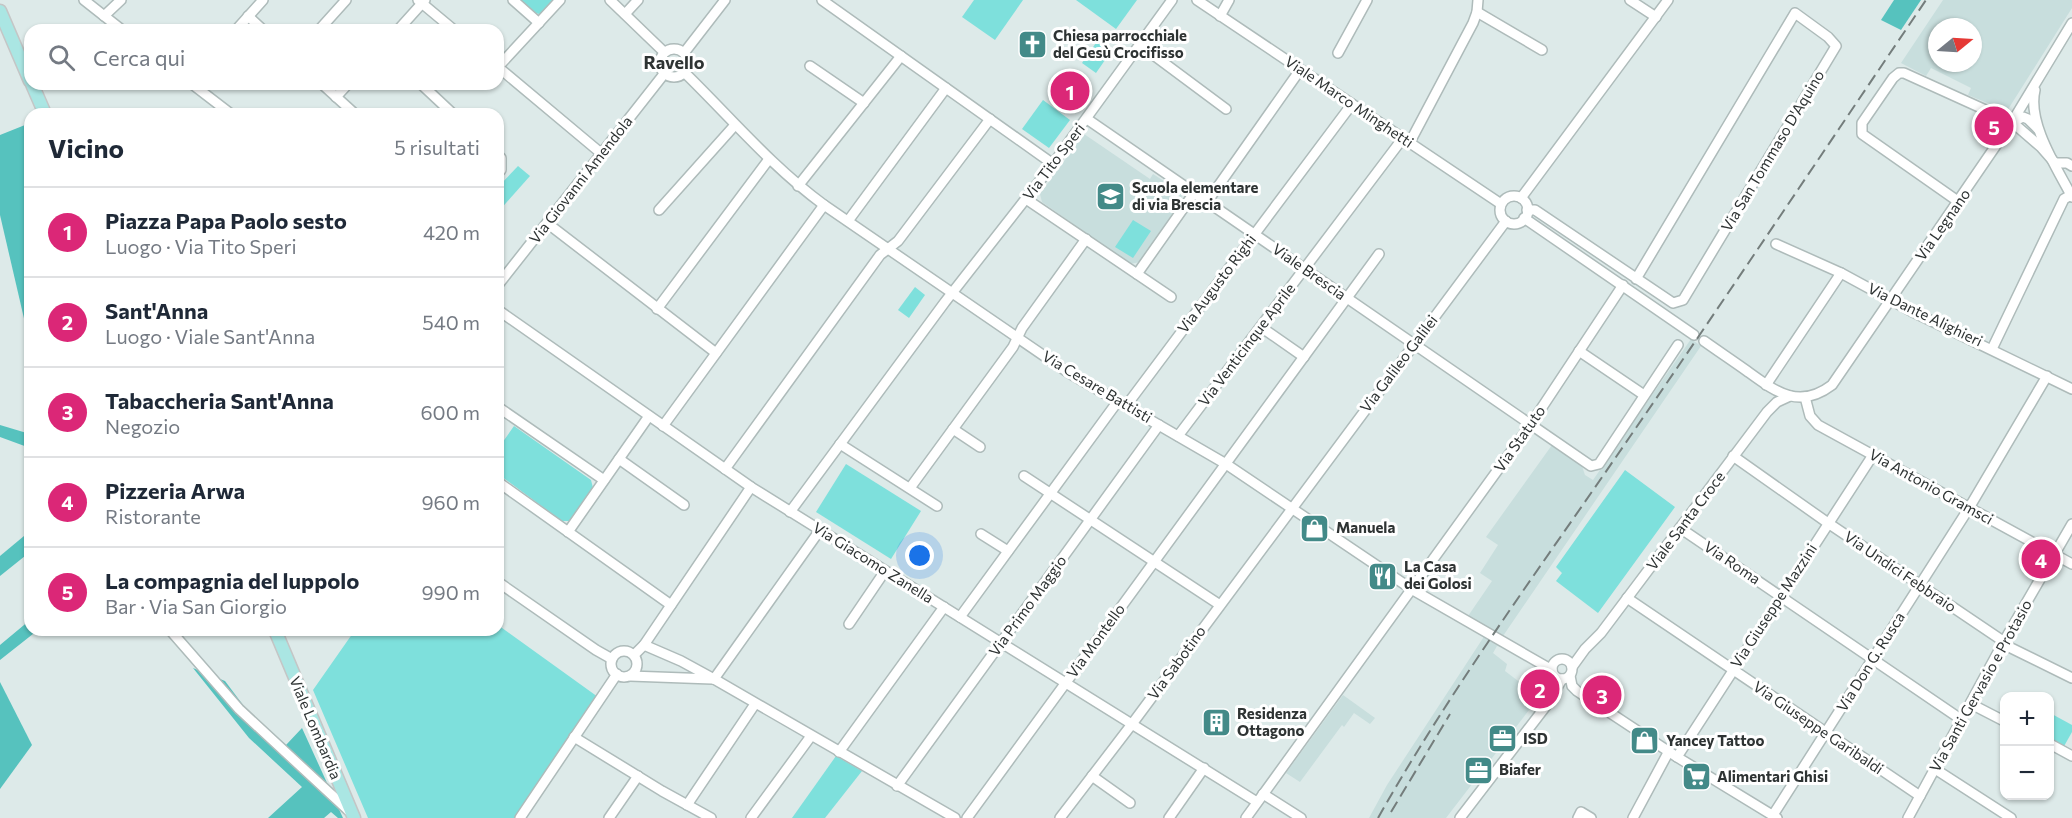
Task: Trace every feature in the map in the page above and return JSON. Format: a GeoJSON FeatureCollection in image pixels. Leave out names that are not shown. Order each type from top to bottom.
{"type":"FeatureCollection","features":[{"type":"Feature","properties":{"kind":"main road"},"geometry":{"type":"LineString","coordinates":[[0,11],[24,66]]}},
{"type":"Feature","properties":{"kind":"main road"},"geometry":{"type":"LineString","coordinates":[[34,90],[42,108]]}},
{"type":"Feature","properties":{"kind":"main road","name":"Viale Lombardia"},"geometry":{"type":"LineString","coordinates":[[275,636],[353,816]]}},
{"type":"Feature","properties":{"kind":"street"},"geometry":{"type":"LineString","coordinates":[[84,0],[114,24]]}},
{"type":"Feature","properties":{"kind":"street"},"geometry":{"type":"LineString","coordinates":[[104,16],[121,0]]}},
{"type":"Feature","properties":{"kind":"street"},"geometry":{"type":"LineString","coordinates":[[241,24],[263,0]]}},
{"type":"Feature","properties":{"kind":"street"},"geometry":{"type":"LineString","coordinates":[[324,24],[346,0]]}},
{"type":"Feature","properties":{"kind":"street"},"geometry":{"type":"LineString","coordinates":[[513,0],[538,23]]}},
{"type":"Feature","properties":{"kind":"street"},"geometry":{"type":"LineString","coordinates":[[504,60],[560,0]]}},
{"type":"Feature","properties":{"kind":"street"},"geometry":{"type":"LineString","coordinates":[[610,0],[664,52]]}},
{"type":"Feature","properties":{"kind":"street"},"geometry":{"type":"LineString","coordinates":[[625,14],[638,0]]}},
{"type":"Feature","properties":{"kind":"street"},"geometry":{"type":"LineString","coordinates":[[684,52],[725,0]]}},
{"type":"Feature","properties":{"kind":"street"},"geometry":{"type":"LineString","coordinates":[[822,0],[1053,164]]}},
{"type":"Feature","properties":{"kind":"street","name":"Via Tito Speri"},"geometry":{"type":"LineString","coordinates":[[790,512],[952,293],[1053,164],[1172,0]]}},
{"type":"Feature","properties":{"kind":"street","name":"Viale Marco Minghetti"},"geometry":{"type":"LineString","coordinates":[[1197,0],[1501,204]]}},
{"type":"Feature","properties":{"kind":"street"},"geometry":{"type":"LineString","coordinates":[[1220,16],[1229,0]]}},
{"type":"Feature","properties":{"kind":"street"},"geometry":{"type":"LineString","coordinates":[[1338,53],[1367,0]]}},
{"type":"Feature","properties":{"kind":"street"},"geometry":{"type":"LineString","coordinates":[[1478,0],[1477,12],[1542,50]]}},
{"type":"Feature","properties":{"kind":"street"},"geometry":{"type":"LineString","coordinates":[[1630,0],[1656,17]]}},
{"type":"Feature","properties":{"kind":"street"},"geometry":{"type":"LineString","coordinates":[[1521,198],[1668,0]]}},
{"type":"Feature","properties":{"kind":"street"},"geometry":{"type":"LineString","coordinates":[[403,24],[422,1],[447,24]]}},
{"type":"Feature","properties":{"kind":"street","name":"Via Venticinque Aprile"},"geometry":{"type":"LineString","coordinates":[[1178,436],[1304,269],[1406,140],[1477,12]]}},
{"type":"Feature","properties":{"kind":"street","name":"Via San Tommaso D'Aquino"},"geometry":{"type":"LineString","coordinates":[[1796,13],[1828,37],[1836,46],[1683,300],[1673,303],[1636,279],[1796,13]]}},
{"type":"Feature","properties":{"kind":"street"},"geometry":{"type":"LineString","coordinates":[[248,16],[257,24]]}},
{"type":"Feature","properties":{"kind":"street","name":"Via Legnano"},"geometry":{"type":"LineString","coordinates":[[1790,396],[1805,397],[1820,394],[1837,380],[2012,122],[2072,23]]}},
{"type":"Feature","properties":{"kind":"street"},"geometry":{"type":"LineString","coordinates":[[1140,45],[1226,109]]}},
{"type":"Feature","properties":{"kind":"street"},"geometry":{"type":"LineString","coordinates":[[674,49],[684,52],[688,63],[685,74],[675,78],[664,74],[659,63],[664,52],[674,49]]}},
{"type":"Feature","properties":{"kind":"street"},"geometry":{"type":"LineString","coordinates":[[798,186],[901,56]]}},
{"type":"Feature","properties":{"kind":"street"},"geometry":{"type":"LineString","coordinates":[[810,66],[864,104]]}},
{"type":"Feature","properties":{"kind":"street"},"geometry":{"type":"LineString","coordinates":[[1207,201],[1300,70]]}},
{"type":"Feature","properties":{"kind":"street"},"geometry":{"type":"LineString","coordinates":[[504,72],[602,154]]}},
{"type":"Feature","properties":{"kind":"street"},"geometry":{"type":"LineString","coordinates":[[1959,202],[1865,137],[1861,131],[1862,123],[1893,78],[1899,73],[1904,73],[2012,122],[2044,150],[2055,163],[2067,163],[2072,166]]}},
{"type":"Feature","properties":{"kind":"street","name":"Via Giovanni Amendola"},"geometry":{"type":"LineString","coordinates":[[504,277],[664,74]]}},
{"type":"Feature","properties":{"kind":"street","name":"Via Cesare Battisti"},"geometry":{"type":"LineString","coordinates":[[685,74],[798,186],[1017,338],[1069,373],[1226,464],[1413,590],[1538,662],[1556,666]]}},
{"type":"Feature","properties":{"kind":"street"},"geometry":{"type":"LineString","coordinates":[[2037,82],[2033,107],[2039,131]]}},
{"type":"Feature","properties":{"kind":"street"},"geometry":{"type":"LineString","coordinates":[[848,221],[946,88]]}},
{"type":"Feature","properties":{"kind":"street"},"geometry":{"type":"LineString","coordinates":[[200,90],[223,108]]}},
{"type":"Feature","properties":{"kind":"street"},"geometry":{"type":"LineString","coordinates":[[328,90],[348,108]]}},
{"type":"Feature","properties":{"kind":"street"},"geometry":{"type":"LineString","coordinates":[[336,97],[342,90]]}},
{"type":"Feature","properties":{"kind":"street"},"geometry":{"type":"LineString","coordinates":[[427,90],[447,108]]}},
{"type":"Feature","properties":{"kind":"street","name":"Via Augusto Righi"},"geometry":{"type":"LineString","coordinates":[[960,617],[1050,494],[1254,234],[1352,104]]}},
{"type":"Feature","properties":{"kind":"street"},"geometry":{"type":"LineString","coordinates":[[1992,349],[2064,200],[2072,196],[2039,131],[2032,122],[2023,117],[2012,122]]}},
{"type":"Feature","properties":{"kind":"street","name":"Viale Brescia"},"geometry":{"type":"LineString","coordinates":[[1087,118],[1591,466],[1599,464],[1678,345]]}},
{"type":"Feature","properties":{"kind":"street"},"geometry":{"type":"LineString","coordinates":[[725,469],[880,255],[898,241],[990,119]]}},
{"type":"Feature","properties":{"kind":"street"},"geometry":{"type":"LineString","coordinates":[[659,210],[735,125]]}},
{"type":"Feature","properties":{"kind":"street"},"geometry":{"type":"LineString","coordinates":[[657,309],[769,159]]}},
{"type":"Feature","properties":{"kind":"street"},"geometry":{"type":"LineString","coordinates":[[1137,274],[1194,193]]}},
{"type":"Feature","properties":{"kind":"street"},"geometry":{"type":"LineString","coordinates":[[1521,198],[1512,196],[1501,204],[1501,215],[1506,221],[1518,223],[1526,214],[1535,210],[1636,279]]}},
{"type":"Feature","properties":{"kind":"street"},"geometry":{"type":"LineString","coordinates":[[1521,198],[1526,214],[1694,335]]}},
{"type":"Feature","properties":{"kind":"street"},"geometry":{"type":"LineString","coordinates":[[1026,199],[1171,297]]}},
{"type":"Feature","properties":{"kind":"street"},"geometry":{"type":"LineString","coordinates":[[663,426],[824,205]]}},
{"type":"Feature","properties":{"kind":"street","name":"Via Galileo Galilei"},"geometry":{"type":"LineString","coordinates":[[1292,507],[1506,221]]}},
{"type":"Feature","properties":{"kind":"street"},"geometry":{"type":"LineString","coordinates":[[547,223],[716,354]]}},
{"type":"Feature","properties":{"kind":"street"},"geometry":{"type":"LineString","coordinates":[[910,488],[1013,347],[1022,328],[1086,239]]}},
{"type":"Feature","properties":{"kind":"street","name":"Via Dante Alighieri"},"geometry":{"type":"LineString","coordinates":[[1776,244],[1841,273],[2072,389]]}},
{"type":"Feature","properties":{"kind":"street","name":"Via Montello"},"geometry":{"type":"LineString","coordinates":[[967,818],[1379,254]]}},
{"type":"Feature","properties":{"kind":"street"},"geometry":{"type":"LineString","coordinates":[[1766,385],[1841,273]]}},
{"type":"Feature","properties":{"kind":"street","name":"Via Statuto"},"geometry":{"type":"LineString","coordinates":[[1246,818],[1531,424],[1623,285]]}},
{"type":"Feature","properties":{"kind":"street","name":"Via Giacomo Zanella"},"geometry":{"type":"LineString","coordinates":[[504,314],[790,512],[1204,768],[1301,818]]}},
{"type":"Feature","properties":{"kind":"street"},"geometry":{"type":"LineString","coordinates":[[1261,327],[1304,357]]}},
{"type":"Feature","properties":{"kind":"street"},"geometry":{"type":"LineString","coordinates":[[1704,341],[1766,385],[1790,396]]}},
{"type":"Feature","properties":{"kind":"street"},"geometry":{"type":"LineString","coordinates":[[1580,351],[1644,395]]}},
{"type":"Feature","properties":{"kind":"street","name":"Via Don G. Rusca"},"geometry":{"type":"LineString","coordinates":[[1775,817],[1872,659],[1970,508],[2047,376]]}},
{"type":"Feature","properties":{"kind":"street","name":"Viale Santa Croce"},"geometry":{"type":"LineString","coordinates":[[1460,818],[1549,702],[1585,649],[1601,633],[1733,456],[1772,407],[1790,396]]}},
{"type":"Feature","properties":{"kind":"street","name":"Via Antonio Gramsci"},"geometry":{"type":"LineString","coordinates":[[1805,397],[1810,416],[1818,425],[2072,564]]}},
{"type":"Feature","properties":{"kind":"street"},"geometry":{"type":"LineString","coordinates":[[504,411],[604,480]]}},
{"type":"Feature","properties":{"kind":"street"},"geometry":{"type":"LineString","coordinates":[[568,532],[649,416]]}},
{"type":"Feature","properties":{"kind":"street","name":"Via Primo Maggio"},"geometry":{"type":"LineString","coordinates":[[897,786],[1159,425]]}},
{"type":"Feature","properties":{"kind":"street"},"geometry":{"type":"LineString","coordinates":[[953,429],[980,447]]}},
{"type":"Feature","properties":{"kind":"street"},"geometry":{"type":"LineString","coordinates":[[840,444],[937,506]]}},
{"type":"Feature","properties":{"kind":"street","name":"Via Giuseppe Mazzini"},"geometry":{"type":"LineString","coordinates":[[1633,818],[1673,754],[1732,670],[1873,455]]}},
{"type":"Feature","properties":{"kind":"street","name":"Via Undici Febbraio"},"geometry":{"type":"LineString","coordinates":[[1733,456],[2007,646],[2072,678]]}},
{"type":"Feature","properties":{"kind":"street"},"geometry":{"type":"LineString","coordinates":[[619,459],[684,505]]}},
{"type":"Feature","properties":{"kind":"street"},"geometry":{"type":"LineString","coordinates":[[1024,476],[1220,605]]}},
{"type":"Feature","properties":{"kind":"street"},"geometry":{"type":"LineString","coordinates":[[504,486],[671,605]]}},
{"type":"Feature","properties":{"kind":"street"},"geometry":{"type":"LineString","coordinates":[[634,655],[644,645],[751,487]]}},
{"type":"Feature","properties":{"kind":"street","name":"Via Sabotino"},"geometry":{"type":"LineString","coordinates":[[1060,818],[1292,507]]}},
{"type":"Feature","properties":{"kind":"street","name":"Via Santi Gervasio e Protasio"},"geometry":{"type":"LineString","coordinates":[[1908,818],[2003,643],[2072,524]]}},
{"type":"Feature","properties":{"kind":"street","name":"Via Roma"},"geometry":{"type":"LineString","coordinates":[[1680,528],[1962,720]]}},
{"type":"Feature","properties":{"kind":"street"},"geometry":{"type":"LineString","coordinates":[[714,679],[820,530]]}},
{"type":"Feature","properties":{"kind":"street"},"geometry":{"type":"LineString","coordinates":[[981,534],[1008,551]]}},
{"type":"Feature","properties":{"kind":"street"},"geometry":{"type":"LineString","coordinates":[[849,624],[885,571]]}},
{"type":"Feature","properties":{"kind":"street"},"geometry":{"type":"LineString","coordinates":[[504,586],[612,659]]}},
{"type":"Feature","properties":{"kind":"street","name":"Via Giuseppe Garibaldi"},"geometry":{"type":"LineString","coordinates":[[1627,598],[1920,796]]}},
{"type":"Feature","properties":{"kind":"street"},"geometry":{"type":"LineString","coordinates":[[839,752],[944,607]]}},
{"type":"Feature","properties":{"kind":"street"},"geometry":{"type":"LineString","coordinates":[[175,636],[239,709],[353,816]]}},
{"type":"Feature","properties":{"kind":"street"},"geometry":{"type":"LineString","coordinates":[[644,645],[714,679],[955,818]]}},
{"type":"Feature","properties":{"kind":"street","name":"Viale Santa Croce"},"geometry":{"type":"LineString","coordinates":[[1556,666],[1585,649]]}},
{"type":"Feature","properties":{"kind":"street"},"geometry":{"type":"LineString","coordinates":[[630,676],[637,666],[634,655],[627,651],[618,652],[612,659],[612,667],[617,674],[623,677],[714,679]]}},
{"type":"Feature","properties":{"kind":"street"},"geometry":{"type":"LineString","coordinates":[[1556,666],[1569,662],[1568,674],[1577,692],[1775,817]]}},
{"type":"Feature","properties":{"kind":"street"},"geometry":{"type":"LineString","coordinates":[[1556,666],[1556,678],[1568,674]]}},
{"type":"Feature","properties":{"kind":"street"},"geometry":{"type":"LineString","coordinates":[[1549,702],[1556,666]]}},
{"type":"Feature","properties":{"kind":"street"},"geometry":{"type":"LineString","coordinates":[[520,818],[617,674]]}},
{"type":"Feature","properties":{"kind":"street"},"geometry":{"type":"LineString","coordinates":[[687,805],[755,704]]}},
{"type":"Feature","properties":{"kind":"street"},"geometry":{"type":"LineString","coordinates":[[1971,704],[2000,719]]}},
{"type":"Feature","properties":{"kind":"street"},"geometry":{"type":"LineString","coordinates":[[751,818],[811,736]]}},
{"type":"Feature","properties":{"kind":"street"},"geometry":{"type":"LineString","coordinates":[[574,737],[708,817]]}},
{"type":"Feature","properties":{"kind":"street"},"geometry":{"type":"LineString","coordinates":[[2053,746],[2072,756]]}},
{"type":"Feature","properties":{"kind":"street"},"geometry":{"type":"LineString","coordinates":[[1168,818],[1204,768]]}},
{"type":"Feature","properties":{"kind":"street"},"geometry":{"type":"LineString","coordinates":[[1935,769],[2011,818]]}},
{"type":"Feature","properties":{"kind":"street"},"geometry":{"type":"LineString","coordinates":[[609,818],[638,776]]}},
{"type":"Feature","properties":{"kind":"street"},"geometry":{"type":"LineString","coordinates":[[1092,776],[1130,803]]}},
{"type":"Feature","properties":{"kind":"street"},"geometry":{"type":"LineString","coordinates":[[1578,818],[1581,812],[1591,818]]}},
{"type":"Feature","properties":{"kind":"shaded area"},"geometry":{"type":"Polygon","coordinates":[[[521,0],[555,0],[542,15],[536,13],[521,0]]]}},
{"type":"Feature","properties":{"kind":"shaded area"},"geometry":{"type":"Polygon","coordinates":[[[974,0],[1023,0],[995,40],[962,17],[974,0]]]}},
{"type":"Feature","properties":{"kind":"shaded area"},"geometry":{"type":"Polygon","coordinates":[[[1076,0],[1137,0],[1116,29],[1076,0]]]}},
{"type":"Feature","properties":{"kind":"shaded area"},"geometry":{"type":"Polygon","coordinates":[[[1894,0],[1921,0],[1901,30],[1881,20],[1894,0]]]}},
{"type":"Feature","properties":{"kind":"shaded area"},"geometry":{"type":"Polygon","coordinates":[[[1943,0],[2072,0],[2072,8],[2007,111],[1968,95],[1971,88],[1939,72],[1982,72],[1982,18],[1931,18],[1943,0]]]}},
{"type":"Feature","properties":{"kind":"shaded area"},"geometry":{"type":"Polygon","coordinates":[[[1928,22],[1928,72],[1926,76],[1901,63],[1928,22]]]}},
{"type":"Feature","properties":{"kind":"shaded area"},"geometry":{"type":"Polygon","coordinates":[[[1098,40],[1112,50],[1096,73],[1082,63],[1098,40]]]}},
{"type":"Feature","properties":{"kind":"shaded area"},"geometry":{"type":"Polygon","coordinates":[[[1043,100],[1070,120],[1049,148],[1022,129],[1043,100]]]}},
{"type":"Feature","properties":{"kind":"shaded area"},"geometry":{"type":"Polygon","coordinates":[[[24,125],[24,318],[0,215],[0,135],[24,125]]]}},
{"type":"Feature","properties":{"kind":"shaded area","name":"Scuola elementare di via Brescia"},"geometry":{"type":"Polygon","coordinates":[[[1084,134],[1150,179],[1153,174],[1181,192],[1182,199],[1140,262],[1130,264],[1042,202],[1040,194],[1084,134]]]}},
{"type":"Feature","properties":{"kind":"shaded area"},"geometry":{"type":"Polygon","coordinates":[[[518,166],[530,176],[504,205],[504,181],[518,166]]]}},
{"type":"Feature","properties":{"kind":"shaded area"},"geometry":{"type":"Polygon","coordinates":[[[1133,220],[1151,231],[1133,258],[1115,247],[1133,220]]]}},
{"type":"Feature","properties":{"kind":"shaded area"},"geometry":{"type":"Polygon","coordinates":[[[915,287],[925,295],[909,318],[898,310],[915,287]]]}},
{"type":"Feature","properties":{"kind":"shaded area"},"geometry":{"type":"Polygon","coordinates":[[[1691,339],[1701,346],[1503,636],[1506,638],[1501,647],[1497,646],[1493,653],[1507,664],[1505,671],[1539,697],[1446,818],[1369,818],[1387,785],[1487,632],[1466,619],[1492,581],[1480,573],[1498,545],[1486,537],[1552,445],[1582,466],[1585,475],[1593,480],[1691,339]]]}},
{"type":"Feature","properties":{"kind":"shaded area"},"geometry":{"type":"Polygon","coordinates":[[[0,425],[24,432],[24,446],[0,437],[0,425]]]}},
{"type":"Feature","properties":{"kind":"shaded area"},"geometry":{"type":"Polygon","coordinates":[[[514,426],[591,480],[593,488],[569,521],[562,521],[504,478],[504,440],[514,426]]]}},
{"type":"Feature","properties":{"kind":"shaded area"},"geometry":{"type":"Polygon","coordinates":[[[846,464],[921,511],[891,559],[816,512],[846,464]]]}},
{"type":"Feature","properties":{"kind":"shaded area"},"geometry":{"type":"Polygon","coordinates":[[[1625,470],[1675,507],[1598,613],[1556,581],[1562,573],[1556,567],[1625,470]]]}},
{"type":"Feature","properties":{"kind":"shaded area"},"geometry":{"type":"Polygon","coordinates":[[[24,536],[24,557],[0,576],[0,556],[24,536]]]}},
{"type":"Feature","properties":{"kind":"shaded area"},"geometry":{"type":"Polygon","coordinates":[[[24,625],[24,636],[30,636],[0,660],[0,645],[24,625]]]}},
{"type":"Feature","properties":{"kind":"shaded area"},"geometry":{"type":"Polygon","coordinates":[[[504,629],[598,697],[514,818],[368,818],[313,690],[351,636],[504,636],[504,629]]]}},
{"type":"Feature","properties":{"kind":"shaded area"},"geometry":{"type":"Polygon","coordinates":[[[193,668],[225,681],[249,713],[286,745],[302,728],[343,818],[338,818],[331,812],[324,818],[268,818],[302,787],[249,738],[193,668]]]}},
{"type":"Feature","properties":{"kind":"shaded area"},"geometry":{"type":"Polygon","coordinates":[[[0,682],[32,745],[0,789],[0,682]]]}},
{"type":"Feature","properties":{"kind":"shaded area"},"geometry":{"type":"Polygon","coordinates":[[[1343,695],[1375,718],[1370,724],[1354,713],[1344,727],[1342,725],[1300,782],[1286,773],[1343,695]]]}},
{"type":"Feature","properties":{"kind":"shaded area"},"geometry":{"type":"Polygon","coordinates":[[[2054,715],[2072,725],[2072,732],[2063,748],[2054,743],[2054,715]]]}},
{"type":"Feature","properties":{"kind":"shaded area"},"geometry":{"type":"Polygon","coordinates":[[[836,756],[862,771],[825,818],[792,818],[836,756]]]}},
{"type":"Feature","properties":{"kind":"railway"},"geometry":{"type":"LineString","coordinates":[[1378,818],[1437,720],[1499,625],[1704,329],[1926,0]]}},
{"type":"Feature","properties":{"kind":"railway"},"geometry":{"type":"LineString","coordinates":[[1391,812],[1450,714]]}},
{"type":"Feature","properties":{"kind":"place","name":"Chiesa parrocchiale del Gesù Crocifisso"},"geometry":{"type":"Point","coordinates":[1032,45]}},
{"type":"Feature","properties":{"kind":"place","name":"Piazza Papa Paolo sesto"},"geometry":{"type":"Point","coordinates":[1070,91]}},
{"type":"Feature","properties":{"kind":"place","name":"La compagnia del luppolo"},"geometry":{"type":"Point","coordinates":[1994,126]}},
{"type":"Feature","properties":{"kind":"place","name":"Scuola elementare di via Brescia"},"geometry":{"type":"Point","coordinates":[1111,197]}},
{"type":"Feature","properties":{"kind":"place","name":"Manuela"},"geometry":{"type":"Point","coordinates":[1315,528]}},
{"type":"Feature","properties":{"kind":"place","name":"Pizzeria Arwa"},"geometry":{"type":"Point","coordinates":[2041,559]}},
{"type":"Feature","properties":{"kind":"place","name":"La Casa dei Golosi"},"geometry":{"type":"Point","coordinates":[1383,576]}},
{"type":"Feature","properties":{"kind":"place","name":"Sant'Anna"},"geometry":{"type":"Point","coordinates":[1540,689]}},
{"type":"Feature","properties":{"kind":"place","name":"Tabaccheria Sant'Anna"},"geometry":{"type":"Point","coordinates":[1602,695]}},
{"type":"Feature","properties":{"kind":"place","name":"Residenza Ottagono"},"geometry":{"type":"Point","coordinates":[1216,723]}},
{"type":"Feature","properties":{"kind":"place","name":"ISD"},"geometry":{"type":"Point","coordinates":[1502,739]}},
{"type":"Feature","properties":{"kind":"place","name":"Yancey Tattoo"},"geometry":{"type":"Point","coordinates":[1645,741]}},
{"type":"Feature","properties":{"kind":"place","name":"Biafer"},"geometry":{"type":"Point","coordinates":[1478,770]}},
{"type":"Feature","properties":{"kind":"place","name":"Alimentari Ghisi"},"geometry":{"type":"Point","coordinates":[1696,777]}},
{"type":"Feature","properties":{"kind":"district","name":"Ravello"},"geometry":{"type":"Point","coordinates":[674,63]}}]}
